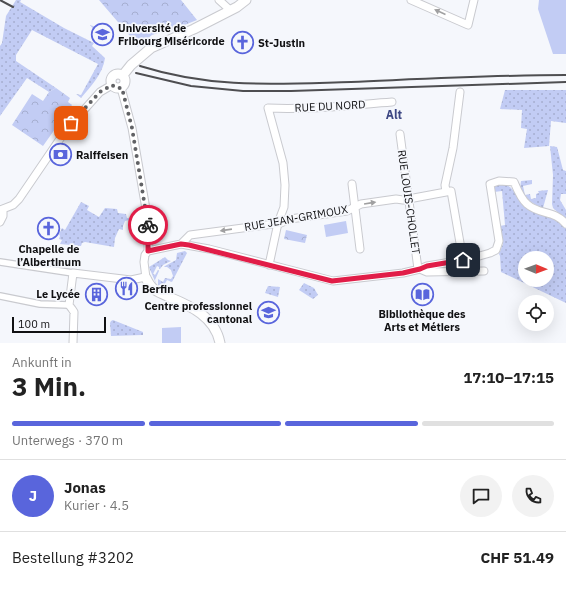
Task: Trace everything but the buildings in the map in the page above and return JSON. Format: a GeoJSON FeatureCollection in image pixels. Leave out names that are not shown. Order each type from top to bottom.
{"type":"FeatureCollection","features":[{"type":"Feature","properties":{"kind":"street"},"geometry":{"type":"LineString","coordinates":[[219,0],[230,10]]}},
{"type":"Feature","properties":{"kind":"street"},"geometry":{"type":"LineString","coordinates":[[123,75],[131,65],[151,48],[194,29],[246,0]]}},
{"type":"Feature","properties":{"kind":"street"},"geometry":{"type":"LineString","coordinates":[[411,0],[423,2],[468,25],[474,0]]}},
{"type":"Feature","properties":{"kind":"street"},"geometry":{"type":"LineString","coordinates":[[112,85],[112,76],[118,73],[123,75],[126,81],[122,88],[132,128],[146,209],[148,251],[145,255],[144,262],[146,277],[149,285],[154,290],[192,308],[209,320],[215,327],[220,343]]}},
{"type":"Feature","properties":{"kind":"street"},"geometry":{"type":"LineString","coordinates":[[112,85],[117,88],[122,88]]}},
{"type":"Feature","properties":{"kind":"street"},"geometry":{"type":"LineString","coordinates":[[0,222],[3,216],[1,207],[13,205],[19,199],[77,116],[100,92],[112,85]]}},
{"type":"Feature","properties":{"kind":"street"},"geometry":{"type":"LineString","coordinates":[[460,92],[446,192],[451,191],[463,260]]}},
{"type":"Feature","properties":{"kind":"street","name":"RUE DU NORD"},"geometry":{"type":"LineString","coordinates":[[278,223],[284,207],[285,185],[283,163],[268,108],[342,106],[392,102]]}},
{"type":"Feature","properties":{"kind":"street","name":"RUE LOUIS-CHOLLET"},"geometry":{"type":"LineString","coordinates":[[400,134],[419,269]]}},
{"type":"Feature","properties":{"kind":"street"},"geometry":{"type":"LineString","coordinates":[[181,244],[209,249],[332,281],[403,273],[427,266],[463,260],[496,250],[499,241],[490,184],[499,181],[514,182],[526,204],[555,214],[566,224]]}},
{"type":"Feature","properties":{"kind":"street"},"geometry":{"type":"LineString","coordinates":[[352,184],[360,249]]}},
{"type":"Feature","properties":{"kind":"street","name":"RUE JEAN-GRIMOUX"},"geometry":{"type":"LineString","coordinates":[[148,251],[181,244],[190,235],[278,223],[347,211],[361,204],[396,199],[409,199],[446,192]]}},
{"type":"Feature","properties":{"kind":"street"},"geometry":{"type":"LineString","coordinates":[[269,265],[278,223]]}},
{"type":"Feature","properties":{"kind":"street"},"geometry":{"type":"LineString","coordinates":[[0,262],[131,280],[146,277]]}},
{"type":"Feature","properties":{"kind":"street"},"geometry":{"type":"LineString","coordinates":[[419,269],[427,272],[484,271]]}},
{"type":"Feature","properties":{"kind":"street"},"geometry":{"type":"LineString","coordinates":[[73,273],[69,305],[74,312],[73,343]]}},
{"type":"Feature","properties":{"kind":"street"},"geometry":{"type":"LineString","coordinates":[[0,296],[40,304],[69,305]]}},
{"type":"Feature","properties":{"kind":"green space"},"geometry":{"type":"Polygon","coordinates":[[[16,0],[21,0],[20,2],[64,28],[94,43],[92,46],[105,58],[99,75],[81,98],[76,94],[81,95],[98,64],[32,30],[16,55],[16,61],[56,88],[49,92],[27,78],[0,116],[0,46],[2,43],[6,16],[16,0]]]}},
{"type":"Feature","properties":{"kind":"green space"},"geometry":{"type":"Polygon","coordinates":[[[99,0],[181,0],[197,20],[172,30],[170,29],[152,35],[137,47],[136,43],[99,0]]]}},
{"type":"Feature","properties":{"kind":"green space"},"geometry":{"type":"Polygon","coordinates":[[[539,0],[566,0],[566,54],[553,54],[538,9],[539,0]]]}},
{"type":"Feature","properties":{"kind":"green space"},"geometry":{"type":"Polygon","coordinates":[[[90,25],[96,27],[108,41],[105,43],[103,41],[105,39],[104,37],[101,39],[90,25]]]}},
{"type":"Feature","properties":{"kind":"green space"},"geometry":{"type":"Polygon","coordinates":[[[56,88],[70,98],[68,102],[72,105],[43,146],[12,125],[32,94],[43,101],[49,92],[56,88]]]}},
{"type":"Feature","properties":{"kind":"green space"},"geometry":{"type":"Polygon","coordinates":[[[505,90],[566,90],[566,123],[551,121],[549,146],[524,148],[527,129],[521,128],[522,110],[500,109],[505,90]]]}},
{"type":"Feature","properties":{"kind":"green space"},"geometry":{"type":"Polygon","coordinates":[[[550,146],[557,147],[563,170],[566,171],[566,194],[561,194],[560,200],[566,210],[566,220],[553,208],[552,204],[553,175],[550,146]]]}},
{"type":"Feature","properties":{"kind":"green space"},"geometry":{"type":"Polygon","coordinates":[[[532,180],[532,184],[523,186],[525,195],[530,194],[531,199],[536,198],[536,194],[539,193],[538,191],[548,190],[543,208],[530,201],[524,195],[522,191],[521,181],[532,180]]]}},
{"type":"Feature","properties":{"kind":"green space"},"geometry":{"type":"Polygon","coordinates":[[[500,184],[509,186],[525,205],[552,217],[566,228],[566,303],[554,297],[554,295],[549,295],[532,287],[554,287],[554,251],[518,251],[518,280],[501,272],[499,254],[503,244],[500,226],[505,225],[502,191],[494,192],[495,187],[500,184]]]}},
{"type":"Feature","properties":{"kind":"green space"},"geometry":{"type":"Polygon","coordinates":[[[81,202],[89,206],[87,210],[99,217],[105,208],[117,209],[118,213],[126,214],[127,218],[129,218],[129,220],[125,221],[123,230],[119,229],[115,238],[114,247],[85,242],[82,243],[81,246],[60,244],[62,240],[59,239],[59,234],[62,228],[65,230],[81,202]]]}},
{"type":"Feature","properties":{"kind":"green space"},"geometry":{"type":"Polygon","coordinates":[[[346,221],[348,233],[326,237],[324,225],[346,221]]]}},
{"type":"Feature","properties":{"kind":"green space"},"geometry":{"type":"Polygon","coordinates":[[[286,230],[307,235],[305,243],[284,239],[286,230]]]}},
{"type":"Feature","properties":{"kind":"green space"},"geometry":{"type":"Polygon","coordinates":[[[185,251],[187,253],[172,282],[167,280],[162,289],[158,287],[158,279],[163,282],[165,278],[171,279],[173,276],[171,270],[164,267],[176,260],[177,253],[185,251]]]}},
{"type":"Feature","properties":{"kind":"green space"},"geometry":{"type":"Polygon","coordinates":[[[165,257],[171,261],[163,265],[160,269],[157,266],[153,274],[155,275],[158,270],[159,271],[155,280],[157,286],[149,267],[165,257]]]}},
{"type":"Feature","properties":{"kind":"green space"},"geometry":{"type":"Polygon","coordinates":[[[304,283],[314,288],[318,295],[313,299],[299,290],[304,283]]]}},
{"type":"Feature","properties":{"kind":"green space"},"geometry":{"type":"Polygon","coordinates":[[[268,286],[280,287],[278,297],[265,293],[268,286]]]}},
{"type":"Feature","properties":{"kind":"green space"},"geometry":{"type":"Polygon","coordinates":[[[113,320],[143,332],[143,335],[111,336],[110,323],[113,320]]]}},
{"type":"Feature","properties":{"kind":"green space"},"geometry":{"type":"Polygon","coordinates":[[[181,327],[181,343],[162,343],[162,328],[181,327]]]}},
{"type":"Feature","properties":{"kind":"railway"},"geometry":{"type":"LineString","coordinates":[[0,0],[13,7]]}},
{"type":"Feature","properties":{"kind":"railway"},"geometry":{"type":"LineString","coordinates":[[140,66],[167,73],[219,82],[271,84],[485,76],[566,75]]}},
{"type":"Feature","properties":{"kind":"railway"},"geometry":{"type":"LineString","coordinates":[[136,73],[191,86],[243,91],[291,91],[566,82]]}},
{"type":"Feature","properties":{"kind":"way so far"},"geometry":{"type":"LineString","coordinates":[[71,123],[103,89],[112,85],[117,88],[122,88],[132,128],[148,225]]}},
{"type":"Feature","properties":{"kind":"place","name":"Université de Fribourg Miséricorde"},"geometry":{"type":"Point","coordinates":[102,34]}},
{"type":"Feature","properties":{"kind":"place","name":"St-Justin"},"geometry":{"type":"Point","coordinates":[242,43]}},
{"type":"Feature","properties":{"kind":"place","name":"Raiffeisen"},"geometry":{"type":"Point","coordinates":[60,155]}},
{"type":"Feature","properties":{"kind":"place","name":"Chapelle de l’Albertinum"},"geometry":{"type":"Point","coordinates":[49,229]}},
{"type":"Feature","properties":{"kind":"place","name":"Berfin"},"geometry":{"type":"Point","coordinates":[127,289]}},
{"type":"Feature","properties":{"kind":"place","name":"Le Lycée"},"geometry":{"type":"Point","coordinates":[96,294]}},
{"type":"Feature","properties":{"kind":"place","name":"Bibliothèque des Arts et Métiers"},"geometry":{"type":"Point","coordinates":[422,294]}},
{"type":"Feature","properties":{"kind":"place","name":"Centre professionnel cantonal"},"geometry":{"type":"Point","coordinates":[268,312]}},
{"type":"Feature","properties":{"kind":"district","name":"Alt"},"geometry":{"type":"Point","coordinates":[394,114]}},
{"type":"Feature","properties":{"kind":"route"},"geometry":{"type":"LineString","coordinates":[[148,225],[148,251],[181,244],[189,245],[332,281],[403,273],[427,266],[463,260]]}}]}
